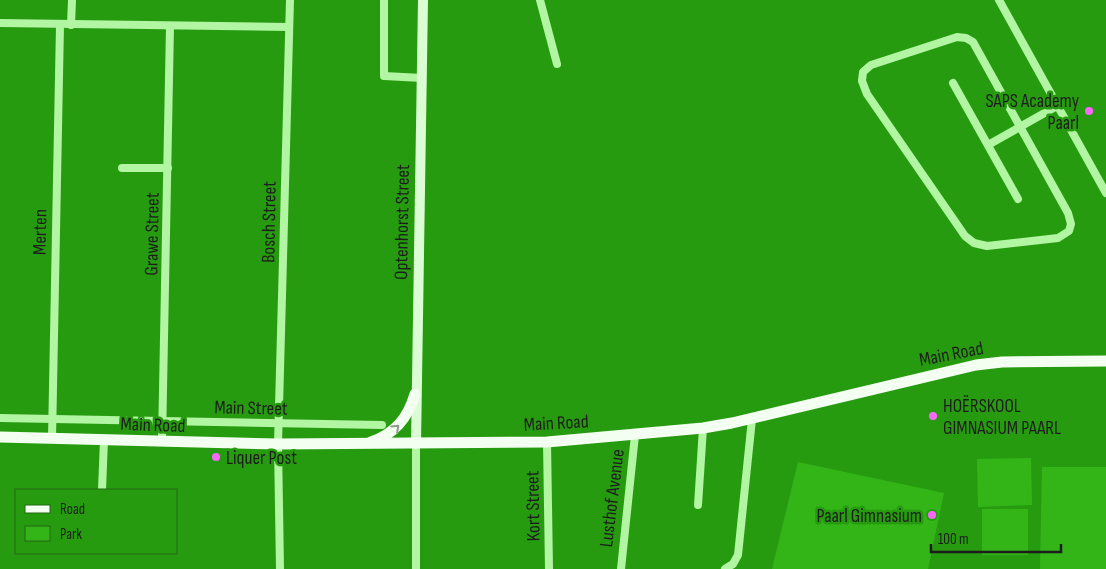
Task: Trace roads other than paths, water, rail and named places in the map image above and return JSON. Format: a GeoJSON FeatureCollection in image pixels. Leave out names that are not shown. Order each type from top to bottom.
{"type":"FeatureCollection","features":[{"type":"Feature","properties":{"kind":"main road","name":"Optenhorst Street"},"geometry":{"type":"LineString","coordinates":[[416,444],[415,394],[423,0]]}},
{"type":"Feature","properties":{"kind":"main road","name":"Main Road"},"geometry":{"type":"LineString","coordinates":[[0,437],[362,445],[547,442],[703,428],[752,419],[976,365],[1016,362],[1106,361]]}},
{"type":"Feature","properties":{"kind":"main road"},"geometry":{"type":"LineString","coordinates":[[362,445],[382,438],[396,429],[409,412],[415,394]]}},
{"type":"Feature","properties":{"kind":"street"},"geometry":{"type":"LineString","coordinates":[[71,25],[72,0]]}},
{"type":"Feature","properties":{"kind":"street","name":"Bosch Street"},"geometry":{"type":"LineString","coordinates":[[280,569],[278,444],[290,0]]}},
{"type":"Feature","properties":{"kind":"street"},"geometry":{"type":"LineString","coordinates":[[384,0],[384,76],[422,78]]}},
{"type":"Feature","properties":{"kind":"street"},"geometry":{"type":"LineString","coordinates":[[540,0],[556,64]]}},
{"type":"Feature","properties":{"kind":"street"},"geometry":{"type":"LineString","coordinates":[[999,0],[1106,193]]}},
{"type":"Feature","properties":{"kind":"street"},"geometry":{"type":"LineString","coordinates":[[0,24],[289,28]]}},
{"type":"Feature","properties":{"kind":"street","name":"Merten"},"geometry":{"type":"LineString","coordinates":[[52,439],[60,25]]}},
{"type":"Feature","properties":{"kind":"street","name":"Grawe Street"},"geometry":{"type":"LineString","coordinates":[[162,442],[170,26]]}},
{"type":"Feature","properties":{"kind":"street"},"geometry":{"type":"LineString","coordinates":[[957,37],[966,38],[973,42],[1021,126],[1068,213],[1071,224],[1069,231],[1058,238],[987,246],[974,243],[965,236],[867,94],[862,81],[863,72],[870,65],[957,37]]}},
{"type":"Feature","properties":{"kind":"street"},"geometry":{"type":"LineString","coordinates":[[953,83],[1018,199]]}},
{"type":"Feature","properties":{"kind":"street"},"geometry":{"type":"LineString","coordinates":[[988,145],[1057,106]]}},
{"type":"Feature","properties":{"kind":"street"},"geometry":{"type":"LineString","coordinates":[[122,168],[168,168]]}},
{"type":"Feature","properties":{"kind":"street","name":"Main Street"},"geometry":{"type":"LineString","coordinates":[[0,418],[382,425]]}},
{"type":"Feature","properties":{"kind":"street"},"geometry":{"type":"LineString","coordinates":[[725,569],[734,564],[738,556],[752,419]]}},
{"type":"Feature","properties":{"kind":"street"},"geometry":{"type":"LineString","coordinates":[[698,504],[703,428]]}},
{"type":"Feature","properties":{"kind":"street","name":"Lusthof Avenue"},"geometry":{"type":"LineString","coordinates":[[620,567],[635,435]]}},
{"type":"Feature","properties":{"kind":"street"},"geometry":{"type":"LineString","coordinates":[[102,489],[104,440]]}},
{"type":"Feature","properties":{"kind":"street","name":"Kort Street"},"geometry":{"type":"LineString","coordinates":[[547,442],[549,569]]}},
{"type":"Feature","properties":{"kind":"street"},"geometry":{"type":"LineString","coordinates":[[416,444],[416,569]]}},
{"type":"Feature","properties":{"kind":"place","name":"SAPS Academy Paarl"},"geometry":{"type":"Point","coordinates":[1089,111]}},
{"type":"Feature","properties":{"kind":"place","name":"HOËRSKOOL GIMNASIUM PAARL"},"geometry":{"type":"Point","coordinates":[933,416]}},
{"type":"Feature","properties":{"kind":"place","name":"Liquer Post"},"geometry":{"type":"Point","coordinates":[216,457]}},
{"type":"Feature","properties":{"kind":"place","name":"Paarl Gimnasium"},"geometry":{"type":"Point","coordinates":[932,515]}}]}
